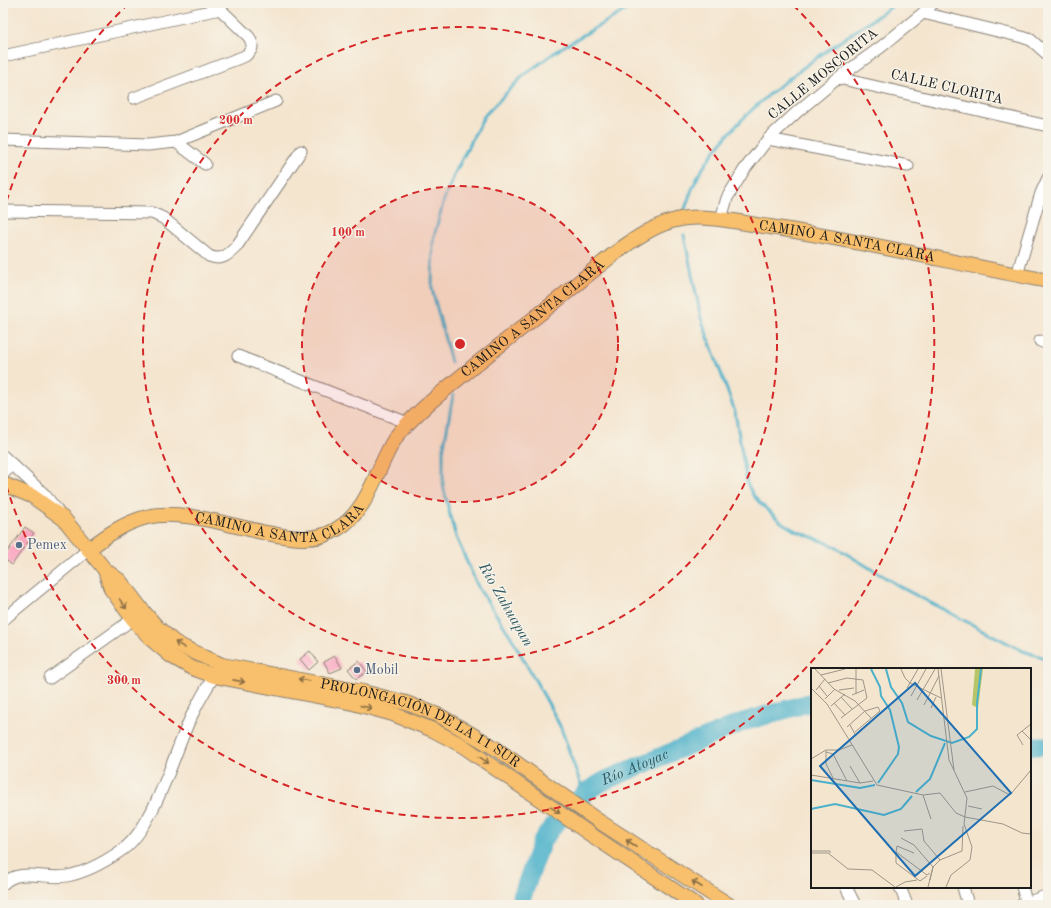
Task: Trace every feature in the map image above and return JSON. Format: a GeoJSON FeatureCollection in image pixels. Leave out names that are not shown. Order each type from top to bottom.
{"type":"FeatureCollection","features":[{"type":"Feature","properties":{"kind":"main road","name":"CAMINO A SANTA CLARA"},"geometry":{"type":"LineString","coordinates":[[89,549],[108,534],[128,523],[150,516],[178,514],[286,537],[307,538],[324,536],[337,530],[348,522],[356,512],[367,495],[396,437],[408,423],[466,372],[636,239],[658,225],[677,219],[692,218],[721,220],[809,233],[1048,281]]}},
{"type":"Feature","properties":{"kind":"main road","name":"PROLONGACIÓN DE LA 11 SUR"},"geometry":{"type":"LineString","coordinates":[[3,484],[32,496],[64,519],[105,570],[120,581],[143,611],[165,634],[218,670],[394,714],[433,730],[463,746],[696,905]]}},
{"type":"Feature","properties":{"kind":"main road","name":"PROLONGACIÓN DE LA 11 SUR"},"geometry":{"type":"LineString","coordinates":[[105,570],[111,589],[152,640],[171,656],[192,668],[218,670],[363,692],[406,703],[440,716],[495,748],[597,820],[729,905]]}},
{"type":"Feature","properties":{"kind":"main road"},"geometry":{"type":"LineString","coordinates":[[433,730],[440,716]]}},
{"type":"Feature","properties":{"kind":"street","name":"CALLE MOSCORITA"},"geometry":{"type":"LineString","coordinates":[[721,220],[727,198],[744,170],[768,139],[797,112],[838,78],[881,47],[933,3]]}},
{"type":"Feature","properties":{"kind":"street"},"geometry":{"type":"LineString","coordinates":[[3,56],[218,6],[249,37],[253,47],[251,52],[245,56],[134,98]]}},
{"type":"Feature","properties":{"kind":"street"},"geometry":{"type":"LineString","coordinates":[[923,13],[1031,40],[1048,55]]}},
{"type":"Feature","properties":{"kind":"street","name":"CALLE CLORITA"},"geometry":{"type":"LineString","coordinates":[[838,78],[1048,126]]}},
{"type":"Feature","properties":{"kind":"street"},"geometry":{"type":"LineString","coordinates":[[3,140],[148,145],[176,142],[276,101]]}},
{"type":"Feature","properties":{"kind":"street"},"geometry":{"type":"LineString","coordinates":[[768,139],[908,166]]}},
{"type":"Feature","properties":{"kind":"street"},"geometry":{"type":"LineString","coordinates":[[176,142],[205,164]]}},
{"type":"Feature","properties":{"kind":"street"},"geometry":{"type":"LineString","coordinates":[[3,212],[152,213],[163,218],[209,256],[215,259],[223,258],[236,247],[301,151]]}},
{"type":"Feature","properties":{"kind":"street"},"geometry":{"type":"LineString","coordinates":[[1017,275],[1040,193],[1048,178]]}},
{"type":"Feature","properties":{"kind":"street"},"geometry":{"type":"LineString","coordinates":[[238,356],[408,423]]}},
{"type":"Feature","properties":{"kind":"street"},"geometry":{"type":"LineString","coordinates":[[3,456],[44,494],[64,519]]}},
{"type":"Feature","properties":{"kind":"street"},"geometry":{"type":"LineString","coordinates":[[3,474],[12,465]]}},
{"type":"Feature","properties":{"kind":"street"},"geometry":{"type":"LineString","coordinates":[[3,620],[89,549]]}},
{"type":"Feature","properties":{"kind":"street"},"geometry":{"type":"LineString","coordinates":[[50,678],[133,618]]}},
{"type":"Feature","properties":{"kind":"street"},"geometry":{"type":"LineString","coordinates":[[3,884],[14,876],[66,876],[84,871],[104,862],[124,849],[137,836],[148,817],[190,718],[218,670]]}},
{"type":"Feature","properties":{"kind":"street"},"geometry":{"type":"LineString","coordinates":[[846,888],[855,905]]}},
{"type":"Feature","properties":{"kind":"street"},"geometry":{"type":"LineString","coordinates":[[900,888],[907,905]]}},
{"type":"Feature","properties":{"kind":"street"},"geometry":{"type":"LineString","coordinates":[[962,888],[968,905]]}},
{"type":"Feature","properties":{"kind":"street"},"geometry":{"type":"LineString","coordinates":[[1022,888],[1025,904],[1048,895]]}},
{"type":"Feature","properties":{"kind":"building","name":"Pemex"},"geometry":{"type":"Polygon","coordinates":[[[25,527],[34,533],[12,565],[3,558],[25,527]]]}},
{"type":"Feature","properties":{"kind":"building"},"geometry":{"type":"Polygon","coordinates":[[[310,651],[318,662],[309,670],[300,659],[310,651]]]}},
{"type":"Feature","properties":{"kind":"building","name":"Mobil"},"geometry":{"type":"Polygon","coordinates":[[[335,656],[342,668],[330,673],[324,662],[335,656]]]}},
{"type":"Feature","properties":{"kind":"building","name":"Mobil"},"geometry":{"type":"Polygon","coordinates":[[[359,661],[367,672],[356,679],[348,669],[359,661]]]}},
{"type":"Feature","properties":{"kind":"waterway","name":"Río Zahuapan"},"geometry":{"type":"LineString","coordinates":[[451,362],[432,289],[433,240],[444,200],[455,173],[484,116],[524,75],[561,48],[638,3]]}},
{"type":"Feature","properties":{"kind":"waterway"},"geometry":{"type":"LineString","coordinates":[[685,209],[693,186],[700,173],[718,147],[739,123],[789,78],[897,3]]}},
{"type":"Feature","properties":{"kind":"waterway"},"geometry":{"type":"LineString","coordinates":[[684,235],[701,318],[735,412],[747,483],[753,495],[781,522],[794,530],[832,545],[906,590],[1023,651],[1048,659]]}},
{"type":"Feature","properties":{"kind":"waterway","name":"Río Zahuapan"},"geometry":{"type":"LineString","coordinates":[[453,395],[443,452],[443,485],[456,537],[479,589],[510,635],[561,728],[584,794]]}},
{"type":"Feature","properties":{"kind":"waterway","name":"Río Atoyac"},"geometry":{"type":"LineString","coordinates":[[519,905],[542,841],[554,825],[587,791],[606,780],[743,722],[811,702]]}},
{"type":"Feature","properties":{"kind":"waterway","name":"Río Atoyac"},"geometry":{"type":"LineString","coordinates":[[1031,746],[1048,746]]}},
{"type":"Feature","properties":{"kind":"place","name":"Pemex"},"geometry":{"type":"Point","coordinates":[19,545]}},
{"type":"Feature","properties":{"kind":"place","name":"Mobil"},"geometry":{"type":"Point","coordinates":[357,670]}}]}
